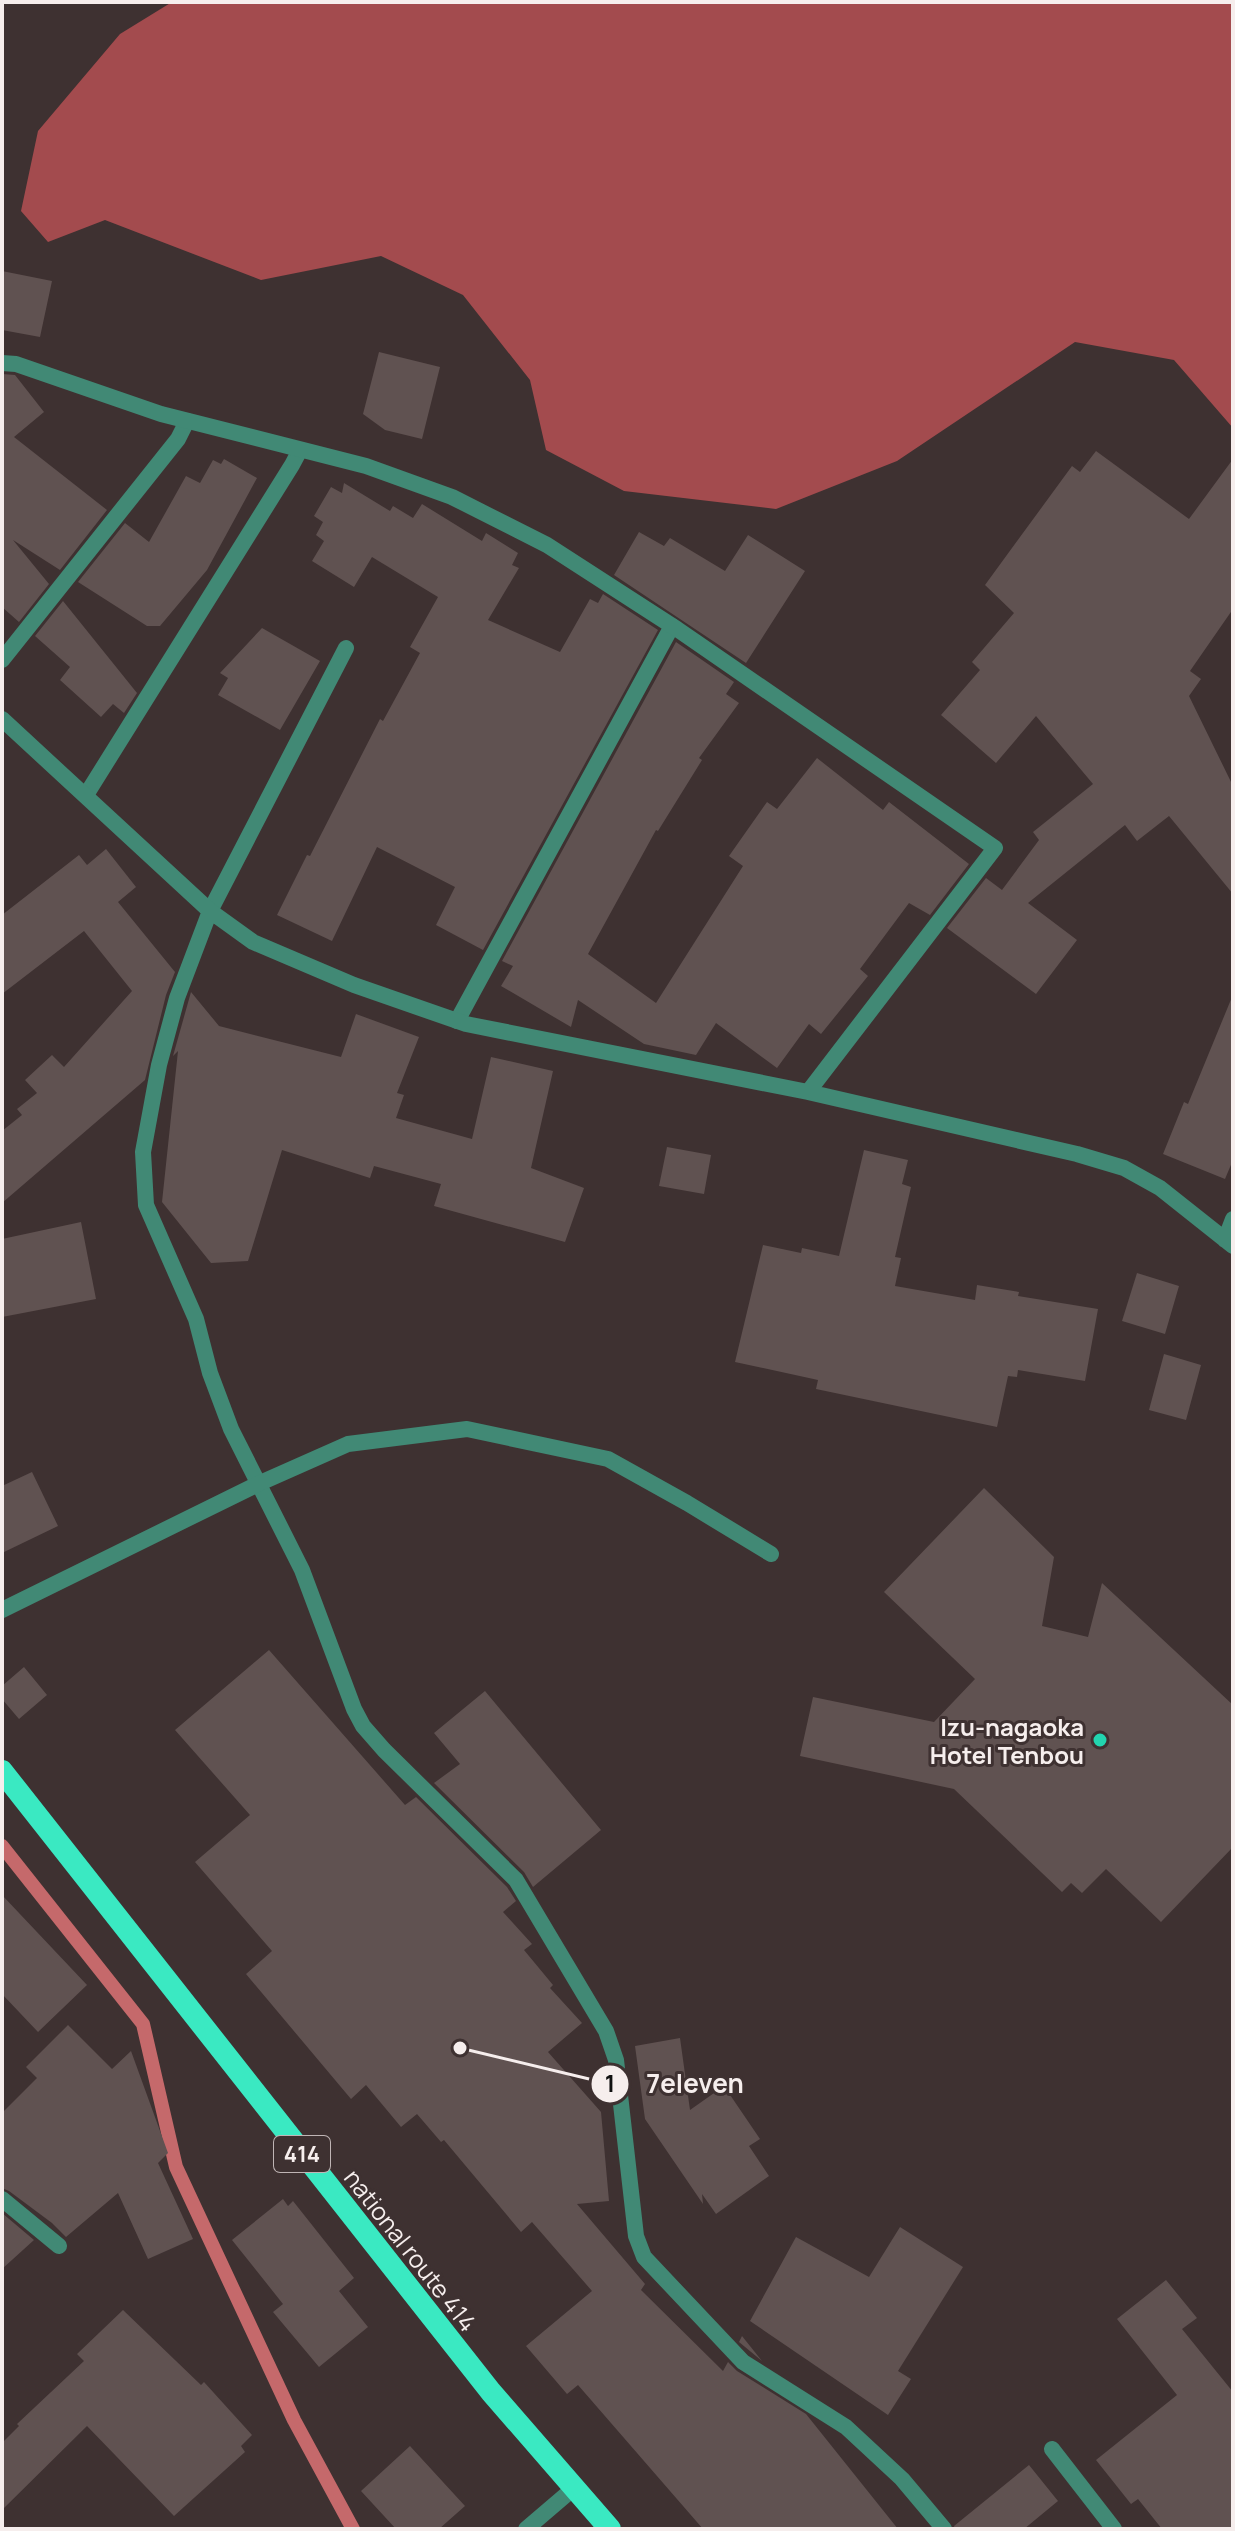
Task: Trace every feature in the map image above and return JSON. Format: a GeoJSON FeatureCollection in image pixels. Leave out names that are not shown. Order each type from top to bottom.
{"type":"FeatureCollection","features":[{"type":"Feature","properties":{"kind":"highway","name":"national route 414"},"geometry":{"type":"LineString","coordinates":[[2,1771],[491,2392],[610,2529]]}},
{"type":"Feature","properties":{"kind":"street"},"geometry":{"type":"LineString","coordinates":[[2,363],[16,364],[161,414],[366,466],[452,497],[547,545],[672,626],[995,848],[808,1092]]}},
{"type":"Feature","properties":{"kind":"street"},"geometry":{"type":"LineString","coordinates":[[2,660],[178,439],[187,421]]}},
{"type":"Feature","properties":{"kind":"street"},"geometry":{"type":"LineString","coordinates":[[86,795],[300,450]]}},
{"type":"Feature","properties":{"kind":"street"},"geometry":{"type":"LineString","coordinates":[[457,1021],[672,626]]}},
{"type":"Feature","properties":{"kind":"street"},"geometry":{"type":"LineString","coordinates":[[346,648],[210,911],[177,998],[159,1065],[143,1152],[146,1205],[196,1319],[210,1373],[231,1429],[302,1570],[363,1726],[516,1880],[606,2031],[616,2060],[636,2236],[644,2257],[743,2362],[846,2427],[902,2479],[944,2529]]}},
{"type":"Feature","properties":{"kind":"street"},"geometry":{"type":"LineString","coordinates":[[2,719],[210,911],[253,942],[354,985],[457,1021],[808,1092],[1077,1154],[1124,1168],[1160,1188],[1229,1243],[1233,1219]]}},
{"type":"Feature","properties":{"kind":"street"},"geometry":{"type":"LineString","coordinates":[[2,1610],[260,1483],[348,1444],[467,1429],[608,1459],[771,1554]]}},
{"type":"Feature","properties":{"kind":"street"},"geometry":{"type":"LineString","coordinates":[[2,2199],[59,2246]]}},
{"type":"Feature","properties":{"kind":"street"},"geometry":{"type":"LineString","coordinates":[[1052,2449],[1114,2529]]}},
{"type":"Feature","properties":{"kind":"street"},"geometry":{"type":"LineString","coordinates":[[526,2529],[574,2488]]}},
{"type":"Feature","properties":{"kind":"shaded area"},"geometry":{"type":"Polygon","coordinates":[[[172,2],[1233,2],[1233,428],[1174,360],[1075,342],[897,461],[776,509],[624,491],[546,450],[530,380],[463,295],[381,256],[261,280],[105,220],[48,242],[21,211],[38,131],[120,34],[172,2]]]}},
{"type":"Feature","properties":{"kind":"building"},"geometry":{"type":"Polygon","coordinates":[[[2,271],[52,281],[40,337],[2,330],[2,271]]]}},
{"type":"Feature","properties":{"kind":"building"},"geometry":{"type":"Polygon","coordinates":[[[379,352],[440,367],[422,439],[385,430],[363,414],[379,352]]]}},
{"type":"Feature","properties":{"kind":"building"},"geometry":{"type":"Polygon","coordinates":[[[2,374],[15,375],[44,412],[14,437],[107,510],[60,570],[13,540],[49,584],[19,622],[2,607],[2,374]]]}},
{"type":"Feature","properties":{"kind":"building"},"geometry":{"type":"Polygon","coordinates":[[[1096,451],[1189,519],[1233,459],[1233,609],[1190,671],[1201,679],[1189,696],[1233,786],[1233,894],[1169,816],[1137,841],[1125,825],[1028,903],[1077,940],[1036,994],[947,928],[986,878],[1002,890],[1039,840],[1033,832],[1093,784],[1036,716],[996,763],[941,715],[980,670],[972,662],[1014,613],[985,585],[1072,466],[1080,472],[1096,451]]]}},
{"type":"Feature","properties":{"kind":"building"},"geometry":{"type":"Polygon","coordinates":[[[224,459],[257,478],[207,570],[160,626],[147,626],[78,582],[125,523],[149,542],[186,476],[200,483],[213,460],[221,464],[224,459]]]}},
{"type":"Feature","properties":{"kind":"building"},"geometry":{"type":"Polygon","coordinates":[[[344,483],[390,511],[393,506],[413,518],[422,504],[482,541],[486,533],[518,553],[512,565],[519,568],[488,620],[560,652],[590,599],[598,603],[603,594],[658,630],[483,950],[436,925],[455,887],[377,847],[332,941],[277,915],[380,719],[383,721],[420,653],[410,647],[438,597],[372,557],[354,587],[312,561],[324,541],[316,535],[323,522],[314,516],[331,487],[342,493],[344,483]]]}},
{"type":"Feature","properties":{"kind":"building"},"geometry":{"type":"Polygon","coordinates":[[[639,532],[664,546],[670,538],[725,571],[748,535],[805,571],[746,663],[614,575],[639,532]]]}},
{"type":"Feature","properties":{"kind":"building"},"geometry":{"type":"Polygon","coordinates":[[[63,601],[137,693],[124,713],[113,704],[101,717],[60,680],[70,667],[35,636],[63,601]]]}},
{"type":"Feature","properties":{"kind":"building"},"geometry":{"type":"Polygon","coordinates":[[[262,628],[320,661],[280,730],[218,695],[228,678],[220,673],[262,628]]]}},
{"type":"Feature","properties":{"kind":"building"},"geometry":{"type":"Polygon","coordinates":[[[676,642],[734,682],[726,694],[739,703],[699,758],[702,760],[656,830],[588,954],[656,1003],[743,866],[729,856],[767,802],[777,809],[817,758],[883,810],[889,802],[969,864],[930,915],[909,903],[860,969],[868,976],[821,1034],[809,1024],[777,1068],[716,1023],[696,1055],[644,1044],[578,1000],[571,1027],[501,986],[513,966],[502,961],[676,642]]]}},
{"type":"Feature","properties":{"kind":"building"},"geometry":{"type":"Polygon","coordinates":[[[106,849],[136,887],[118,902],[175,972],[166,995],[145,1080],[2,1203],[2,1131],[22,1115],[17,1109],[37,1093],[25,1080],[52,1055],[64,1067],[132,991],[84,931],[2,994],[2,915],[79,855],[87,865],[106,849]]]}},
{"type":"Feature","properties":{"kind":"building"},"geometry":{"type":"Polygon","coordinates":[[[191,992],[219,1026],[341,1057],[356,1014],[419,1037],[397,1093],[404,1095],[396,1118],[472,1139],[491,1057],[553,1071],[531,1168],[584,1188],[565,1242],[434,1206],[441,1184],[374,1166],[370,1178],[282,1150],[248,1261],[211,1263],[162,1202],[178,1051],[173,1056],[191,992]]]}},
{"type":"Feature","properties":{"kind":"building"},"geometry":{"type":"Polygon","coordinates":[[[1232,997],[1233,1160],[1225,1179],[1163,1154],[1184,1102],[1188,1104],[1232,997]]]}},
{"type":"Feature","properties":{"kind":"building"},"geometry":{"type":"Polygon","coordinates":[[[667,1147],[711,1155],[704,1194],[659,1186],[667,1147]]]}},
{"type":"Feature","properties":{"kind":"building"},"geometry":{"type":"Polygon","coordinates":[[[864,1150],[908,1160],[902,1184],[911,1187],[895,1257],[901,1258],[895,1286],[975,1300],[977,1285],[1019,1292],[1018,1296],[1098,1309],[1085,1381],[1018,1370],[1017,1377],[1008,1376],[997,1427],[816,1389],[818,1380],[735,1362],[763,1245],[801,1253],[802,1248],[839,1256],[864,1150]]]}},
{"type":"Feature","properties":{"kind":"building"},"geometry":{"type":"Polygon","coordinates":[[[81,1222],[96,1299],[2,1317],[2,1239],[81,1222]]]}},
{"type":"Feature","properties":{"kind":"building"},"geometry":{"type":"Polygon","coordinates":[[[1137,1273],[1179,1286],[1165,1334],[1122,1321],[1137,1273]]]}},
{"type":"Feature","properties":{"kind":"building"},"geometry":{"type":"Polygon","coordinates":[[[1164,1354],[1201,1365],[1186,1420],[1149,1410],[1164,1354]]]}},
{"type":"Feature","properties":{"kind":"building"},"geometry":{"type":"Polygon","coordinates":[[[32,1472],[58,1526],[2,1553],[2,1486],[32,1472]]]}},
{"type":"Feature","properties":{"kind":"building"},"geometry":{"type":"Polygon","coordinates":[[[984,1488],[1054,1557],[1042,1626],[1088,1637],[1102,1583],[1233,1705],[1233,1847],[1161,1922],[1106,1869],[1082,1893],[1071,1883],[1062,1892],[954,1789],[800,1756],[813,1697],[934,1722],[975,1679],[884,1592],[984,1488]]]}},
{"type":"Feature","properties":{"kind":"building"},"geometry":{"type":"Polygon","coordinates":[[[269,1650],[405,1805],[416,1797],[507,1887],[516,1901],[503,1912],[532,1944],[524,1950],[553,1985],[550,1988],[582,2023],[548,2052],[601,2112],[609,2201],[577,2204],[645,2284],[641,2290],[723,2371],[728,2362],[737,2371],[806,2414],[898,2529],[703,2529],[578,2385],[567,2394],[526,2346],[592,2291],[532,2222],[521,2232],[444,2140],[441,2142],[417,2114],[401,2127],[366,2085],[351,2099],[246,1974],[272,1951],[195,1862],[250,1815],[175,1730],[269,1650]]]}},
{"type":"Feature","properties":{"kind":"building"},"geometry":{"type":"Polygon","coordinates":[[[24,1667],[47,1695],[19,1719],[2,1699],[2,1686],[24,1667]]]}},
{"type":"Feature","properties":{"kind":"building"},"geometry":{"type":"Polygon","coordinates":[[[485,1691],[601,1830],[533,1887],[524,1872],[434,1783],[460,1764],[434,1733],[485,1691]]]}},
{"type":"Feature","properties":{"kind":"building"},"geometry":{"type":"Polygon","coordinates":[[[2,1895],[87,1985],[38,2032],[2,1994],[2,1895]]]}},
{"type":"Feature","properties":{"kind":"building"},"geometry":{"type":"Polygon","coordinates":[[[68,2025],[112,2069],[131,2051],[168,2153],[158,2163],[193,2239],[148,2259],[118,2193],[66,2237],[52,2223],[2,2188],[2,2113],[37,2078],[26,2067],[68,2025]]]}},
{"type":"Feature","properties":{"kind":"building"},"geometry":{"type":"Polygon","coordinates":[[[680,2038],[690,2110],[724,2086],[760,2139],[749,2146],[769,2176],[716,2214],[702,2194],[703,2204],[645,2119],[635,2046],[680,2038]]]}},
{"type":"Feature","properties":{"kind":"building"},"geometry":{"type":"Polygon","coordinates":[[[283,2199],[288,2206],[293,2201],[354,2278],[339,2291],[368,2327],[319,2367],[273,2312],[283,2304],[232,2240],[283,2199]]]}},
{"type":"Feature","properties":{"kind":"building"},"geometry":{"type":"Polygon","coordinates":[[[2,2213],[34,2240],[2,2269],[2,2213]]]}},
{"type":"Feature","properties":{"kind":"building"},"geometry":{"type":"Polygon","coordinates":[[[900,2227],[963,2267],[898,2371],[911,2379],[888,2415],[750,2321],[796,2237],[869,2277],[900,2227]]]}},
{"type":"Feature","properties":{"kind":"building"},"geometry":{"type":"Polygon","coordinates":[[[1166,2280],[1197,2318],[1182,2329],[1233,2392],[1233,2529],[1162,2529],[1138,2499],[1131,2504],[1096,2460],[1177,2395],[1117,2319],[1166,2280]]]}},
{"type":"Feature","properties":{"kind":"building"},"geometry":{"type":"Polygon","coordinates":[[[123,2310],[201,2385],[204,2382],[252,2435],[241,2446],[245,2452],[174,2516],[87,2426],[2,2510],[2,2443],[19,2426],[17,2424],[84,2361],[77,2354],[123,2310]]]}},
{"type":"Feature","properties":{"kind":"building"},"geometry":{"type":"Polygon","coordinates":[[[742,2336],[762,2361],[739,2342],[742,2336]]]}},
{"type":"Feature","properties":{"kind":"building"},"geometry":{"type":"Polygon","coordinates":[[[410,2446],[465,2506],[439,2529],[396,2529],[361,2491],[410,2446]]]}},
{"type":"Feature","properties":{"kind":"building"},"geometry":{"type":"Polygon","coordinates":[[[1029,2465],[1058,2501],[1024,2529],[955,2529],[954,2526],[1029,2465]]]}},
{"type":"Feature","properties":{"kind":"waterway"},"geometry":{"type":"LineString","coordinates":[[2,1846],[143,2024],[176,2167],[294,2420],[353,2529]]}},
{"type":"Feature","properties":{"kind":"place","name":"Izu-nagaoka Hotel Tenbou"},"geometry":{"type":"Point","coordinates":[1100,1740]}},
{"type":"Feature","properties":{"kind":"place","name":"7eleven"},"geometry":{"type":"Point","coordinates":[460,2048]}}]}
